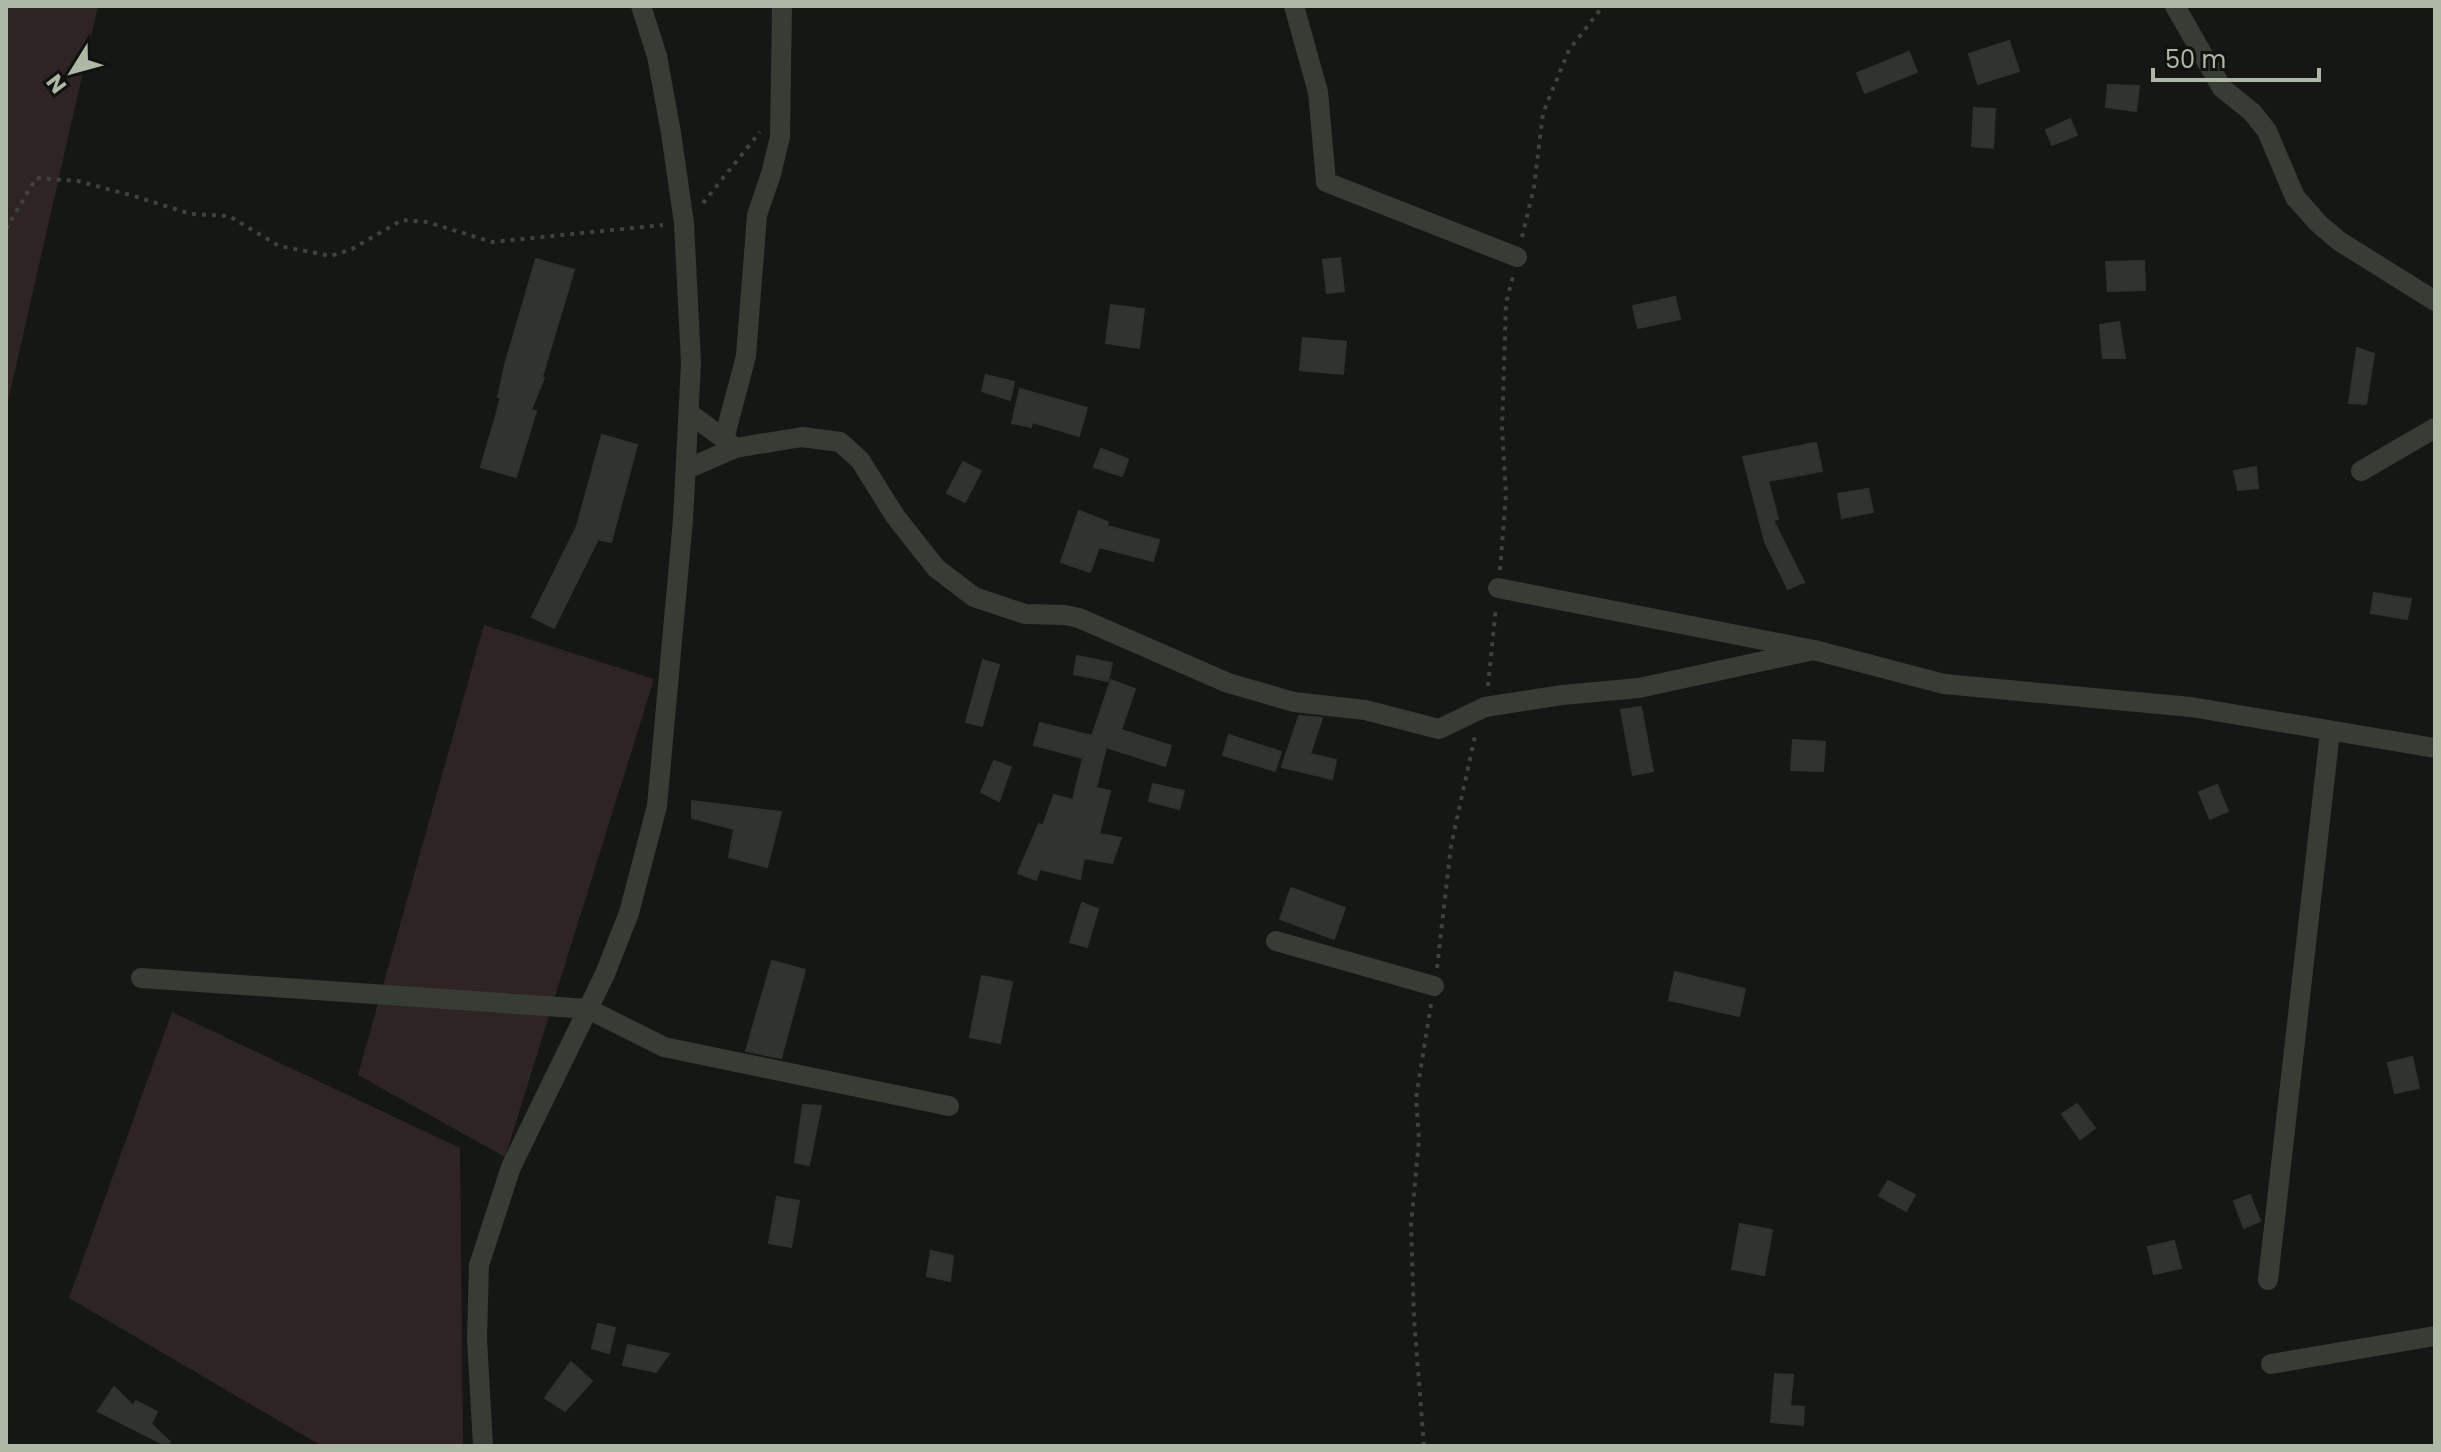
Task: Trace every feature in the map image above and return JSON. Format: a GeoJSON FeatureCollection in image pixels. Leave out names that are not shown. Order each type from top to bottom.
{"type":"FeatureCollection","features":[{"type":"Feature","properties":{"kind":"street"},"geometry":{"type":"LineString","coordinates":[[483,1446],[477,1339],[479,1265],[511,1167],[605,974],[629,913],[657,806],[687,469],[691,363],[684,223],[657,56],[641,6]]}},
{"type":"Feature","properties":{"kind":"street"},"geometry":{"type":"LineString","coordinates":[[729,444],[746,356],[757,215],[780,137],[782,6]]}},
{"type":"Feature","properties":{"kind":"street"},"geometry":{"type":"LineString","coordinates":[[1294,6],[1318,92],[1326,182],[1517,257]]}},
{"type":"Feature","properties":{"kind":"street"},"geometry":{"type":"LineString","coordinates":[[2175,6],[2222,88],[2252,112],[2267,131],[2295,197],[2339,241],[2435,301]]}},
{"type":"Feature","properties":{"kind":"street"},"geometry":{"type":"LineString","coordinates":[[689,413],[729,444]]}},
{"type":"Feature","properties":{"kind":"street"},"geometry":{"type":"LineString","coordinates":[[2361,471],[2435,428]]}},
{"type":"Feature","properties":{"kind":"street"},"geometry":{"type":"LineString","coordinates":[[687,469],[729,444],[802,437],[840,442],[860,460],[895,516],[936,568],[974,597],[1025,614],[1079,618],[1228,683],[1294,702],[1365,710],[1439,729],[1485,707],[1562,695],[1639,688],[1814,650]]}},
{"type":"Feature","properties":{"kind":"street"},"geometry":{"type":"LineString","coordinates":[[1498,588],[1814,650],[1944,684],[2191,707],[2435,748]]}},
{"type":"Feature","properties":{"kind":"street"},"geometry":{"type":"LineString","coordinates":[[2268,1280],[2330,732]]}},
{"type":"Feature","properties":{"kind":"street"},"geometry":{"type":"LineString","coordinates":[[1276,941],[1434,986]]}},
{"type":"Feature","properties":{"kind":"street"},"geometry":{"type":"LineString","coordinates":[[141,978],[588,1009],[664,1047],[949,1106]]}},
{"type":"Feature","properties":{"kind":"street"},"geometry":{"type":"LineString","coordinates":[[2271,1364],[2435,1336]]}},
{"type":"Feature","properties":{"kind":"path"},"geometry":{"type":"LineString","coordinates":[[1424,1446],[1414,1319],[1411,1225],[1419,1140],[1416,1098],[1434,986],[1451,846],[1473,742],[1485,707],[1506,494],[1502,430],[1506,303],[1534,187],[1543,113],[1569,50],[1603,6]]}},
{"type":"Feature","properties":{"kind":"path"},"geometry":{"type":"LineString","coordinates":[[6,229],[36,178],[78,181],[191,214],[229,216],[279,246],[331,256],[352,249],[402,220],[427,222],[492,242],[684,223],[780,110]]}},
{"type":"Feature","properties":{"kind":"shaded area"},"geometry":{"type":"Polygon","coordinates":[[[6,6],[98,6],[6,410],[6,6]]]}},
{"type":"Feature","properties":{"kind":"shaded area"},"geometry":{"type":"Polygon","coordinates":[[[484,625],[654,679],[505,1157],[358,1075],[484,625]]]}},
{"type":"Feature","properties":{"kind":"shaded area"},"geometry":{"type":"Polygon","coordinates":[[[172,1012],[460,1148],[463,1446],[322,1446],[69,1298],[172,1012]]]}},
{"type":"Feature","properties":{"kind":"building"},"geometry":{"type":"Polygon","coordinates":[[[2009,41],[2019,71],[1978,84],[1969,54],[2009,41]]]}},
{"type":"Feature","properties":{"kind":"building"},"geometry":{"type":"Polygon","coordinates":[[[1909,52],[1917,72],[1865,93],[1857,73],[1909,52]]]}},
{"type":"Feature","properties":{"kind":"building"},"geometry":{"type":"Polygon","coordinates":[[[2108,85],[2139,86],[2136,111],[2106,107],[2108,85]]]}},
{"type":"Feature","properties":{"kind":"building"},"geometry":{"type":"Polygon","coordinates":[[[1974,108],[1995,109],[1993,148],[1972,146],[1974,108]]]}},
{"type":"Feature","properties":{"kind":"building"},"geometry":{"type":"Polygon","coordinates":[[[2070,119],[2077,135],[2052,145],[2046,130],[2070,119]]]}},
{"type":"Feature","properties":{"kind":"building"},"geometry":{"type":"Polygon","coordinates":[[[1340,258],[1344,291],[1327,293],[1323,260],[1340,258]]]}},
{"type":"Feature","properties":{"kind":"building"},"geometry":{"type":"Polygon","coordinates":[[[536,259],[574,270],[544,378],[531,410],[536,411],[516,477],[481,467],[501,398],[498,397],[505,365],[536,259]]]}},
{"type":"Feature","properties":{"kind":"building"},"geometry":{"type":"Polygon","coordinates":[[[2144,261],[2145,290],[2108,291],[2106,262],[2144,261]]]}},
{"type":"Feature","properties":{"kind":"building"},"geometry":{"type":"Polygon","coordinates":[[[1675,297],[1680,319],[1638,328],[1633,306],[1675,297]]]}},
{"type":"Feature","properties":{"kind":"building"},"geometry":{"type":"Polygon","coordinates":[[[1111,305],[1144,309],[1139,348],[1106,343],[1111,305]]]}},
{"type":"Feature","properties":{"kind":"building"},"geometry":{"type":"Polygon","coordinates":[[[2119,322],[2125,358],[2103,358],[2100,325],[2119,322]]]}},
{"type":"Feature","properties":{"kind":"building"},"geometry":{"type":"Polygon","coordinates":[[[1303,338],[1346,342],[1343,374],[1300,370],[1303,338]]]}},
{"type":"Feature","properties":{"kind":"building"},"geometry":{"type":"Polygon","coordinates":[[[2357,348],[2374,354],[2366,404],[2349,403],[2357,348]]]}},
{"type":"Feature","properties":{"kind":"building"},"geometry":{"type":"Polygon","coordinates":[[[986,375],[1014,382],[1010,400],[982,391],[986,375]]]}},
{"type":"Feature","properties":{"kind":"building"},"geometry":{"type":"Polygon","coordinates":[[[1020,389],[1087,408],[1079,436],[1032,422],[1031,427],[1012,423],[1020,389]]]}},
{"type":"Feature","properties":{"kind":"building"},"geometry":{"type":"Polygon","coordinates":[[[602,435],[637,445],[611,542],[598,539],[554,628],[532,617],[577,526],[602,435]]]}},
{"type":"Feature","properties":{"kind":"building"},"geometry":{"type":"Polygon","coordinates":[[[1816,443],[1822,471],[1768,481],[1778,519],[1773,520],[1804,582],[1788,589],[1765,542],[1743,457],[1816,443]]]}},
{"type":"Feature","properties":{"kind":"building"},"geometry":{"type":"Polygon","coordinates":[[[1101,449],[1128,459],[1122,476],[1094,467],[1101,449]]]}},
{"type":"Feature","properties":{"kind":"building"},"geometry":{"type":"Polygon","coordinates":[[[963,462],[981,471],[965,502],[947,493],[963,462]]]}},
{"type":"Feature","properties":{"kind":"building"},"geometry":{"type":"Polygon","coordinates":[[[2256,467],[2258,488],[2238,490],[2234,471],[2256,467]]]}},
{"type":"Feature","properties":{"kind":"building"},"geometry":{"type":"Polygon","coordinates":[[[1868,489],[1873,512],[1842,518],[1838,494],[1868,489]]]}},
{"type":"Feature","properties":{"kind":"building"},"geometry":{"type":"Polygon","coordinates":[[[1079,511],[1108,522],[1107,526],[1159,540],[1153,561],[1099,547],[1090,572],[1061,562],[1079,511]]]}},
{"type":"Feature","properties":{"kind":"building"},"geometry":{"type":"Polygon","coordinates":[[[2374,593],[2411,599],[2407,619],[2371,613],[2374,593]]]}},
{"type":"Feature","properties":{"kind":"building"},"geometry":{"type":"Polygon","coordinates":[[[1077,656],[1112,663],[1108,681],[1074,674],[1077,656]]]}},
{"type":"Feature","properties":{"kind":"building"},"geometry":{"type":"Polygon","coordinates":[[[983,660],[999,665],[982,726],[966,722],[983,660]]]}},
{"type":"Feature","properties":{"kind":"building"},"geometry":{"type":"Polygon","coordinates":[[[1111,680],[1135,689],[1121,730],[1171,746],[1165,766],[1106,747],[1096,788],[1110,791],[1099,834],[1121,838],[1112,863],[1084,858],[1080,879],[1040,869],[1036,880],[1018,873],[1039,824],[1043,826],[1054,795],[1073,800],[1083,758],[1034,745],[1040,723],[1092,736],[1111,680]]]}},
{"type":"Feature","properties":{"kind":"building"},"geometry":{"type":"Polygon","coordinates":[[[1641,707],[1653,771],[1633,775],[1621,710],[1641,707]]]}},
{"type":"Feature","properties":{"kind":"building"},"geometry":{"type":"Polygon","coordinates":[[[1299,716],[1322,718],[1310,754],[1336,760],[1332,779],[1282,767],[1299,716]]]}},
{"type":"Feature","properties":{"kind":"building"},"geometry":{"type":"Polygon","coordinates":[[[1229,735],[1281,752],[1275,771],[1223,755],[1229,735]]]}},
{"type":"Feature","properties":{"kind":"building"},"geometry":{"type":"Polygon","coordinates":[[[1793,740],[1825,742],[1823,771],[1791,770],[1793,740]]]}},
{"type":"Feature","properties":{"kind":"building"},"geometry":{"type":"Polygon","coordinates":[[[994,761],[1011,767],[999,801],[981,792],[994,761]]]}},
{"type":"Feature","properties":{"kind":"building"},"geometry":{"type":"Polygon","coordinates":[[[1153,784],[1184,791],[1179,809],[1149,801],[1153,784]]]}},
{"type":"Feature","properties":{"kind":"building"},"geometry":{"type":"Polygon","coordinates":[[[2217,785],[2228,811],[2210,819],[2199,792],[2217,785]]]}},
{"type":"Feature","properties":{"kind":"building"},"geometry":{"type":"Polygon","coordinates":[[[692,801],[781,812],[767,867],[729,857],[734,829],[692,818],[692,801]]]}},
{"type":"Feature","properties":{"kind":"building"},"geometry":{"type":"Polygon","coordinates":[[[1291,888],[1345,908],[1334,939],[1280,919],[1291,888]]]}},
{"type":"Feature","properties":{"kind":"building"},"geometry":{"type":"Polygon","coordinates":[[[1082,903],[1098,909],[1087,947],[1070,942],[1082,903]]]}},
{"type":"Feature","properties":{"kind":"building"},"geometry":{"type":"Polygon","coordinates":[[[772,961],[805,970],[781,1058],[746,1051],[772,961]]]}},
{"type":"Feature","properties":{"kind":"building"},"geometry":{"type":"Polygon","coordinates":[[[1675,972],[1745,989],[1739,1016],[1669,1000],[1675,972]]]}},
{"type":"Feature","properties":{"kind":"building"},"geometry":{"type":"Polygon","coordinates":[[[982,976],[1012,982],[1000,1043],[970,1037],[982,976]]]}},
{"type":"Feature","properties":{"kind":"building"},"geometry":{"type":"Polygon","coordinates":[[[2412,1057],[2419,1088],[2395,1093],[2388,1063],[2412,1057]]]}},
{"type":"Feature","properties":{"kind":"building"},"geometry":{"type":"Polygon","coordinates":[[[2077,1104],[2095,1128],[2080,1139],[2062,1114],[2077,1104]]]}},
{"type":"Feature","properties":{"kind":"building"},"geometry":{"type":"Polygon","coordinates":[[[803,1105],[821,1106],[809,1165],[795,1162],[803,1105]]]}},
{"type":"Feature","properties":{"kind":"building"},"geometry":{"type":"Polygon","coordinates":[[[1888,1181],[1915,1195],[1906,1211],[1879,1196],[1888,1181]]]}},
{"type":"Feature","properties":{"kind":"building"},"geometry":{"type":"Polygon","coordinates":[[[2250,1195],[2260,1221],[2244,1228],[2234,1201],[2250,1195]]]}},
{"type":"Feature","properties":{"kind":"building"},"geometry":{"type":"Polygon","coordinates":[[[777,1197],[799,1201],[791,1247],[769,1243],[777,1197]]]}},
{"type":"Feature","properties":{"kind":"building"},"geometry":{"type":"Polygon","coordinates":[[[1740,1224],[1772,1230],[1764,1275],[1732,1269],[1740,1224]]]}},
{"type":"Feature","properties":{"kind":"building"},"geometry":{"type":"Polygon","coordinates":[[[2174,1241],[2181,1268],[2154,1274],[2148,1247],[2174,1241]]]}},
{"type":"Feature","properties":{"kind":"building"},"geometry":{"type":"Polygon","coordinates":[[[931,1251],[953,1256],[950,1281],[927,1276],[931,1251]]]}},
{"type":"Feature","properties":{"kind":"building"},"geometry":{"type":"Polygon","coordinates":[[[598,1324],[615,1328],[609,1353],[592,1348],[598,1324]]]}},
{"type":"Feature","properties":{"kind":"building"},"geometry":{"type":"Polygon","coordinates":[[[628,1345],[669,1354],[656,1372],[623,1365],[628,1345]]]}},
{"type":"Feature","properties":{"kind":"building"},"geometry":{"type":"Polygon","coordinates":[[[571,1362],[592,1381],[565,1411],[545,1398],[571,1362]]]}},
{"type":"Feature","properties":{"kind":"building"},"geometry":{"type":"Polygon","coordinates":[[[1775,1374],[1793,1375],[1790,1406],[1804,1407],[1803,1425],[1771,1422],[1775,1374]]]}},
{"type":"Feature","properties":{"kind":"building"},"geometry":{"type":"Polygon","coordinates":[[[114,1387],[133,1406],[136,1401],[157,1412],[151,1424],[170,1442],[167,1446],[98,1411],[114,1387]]]}}]}
